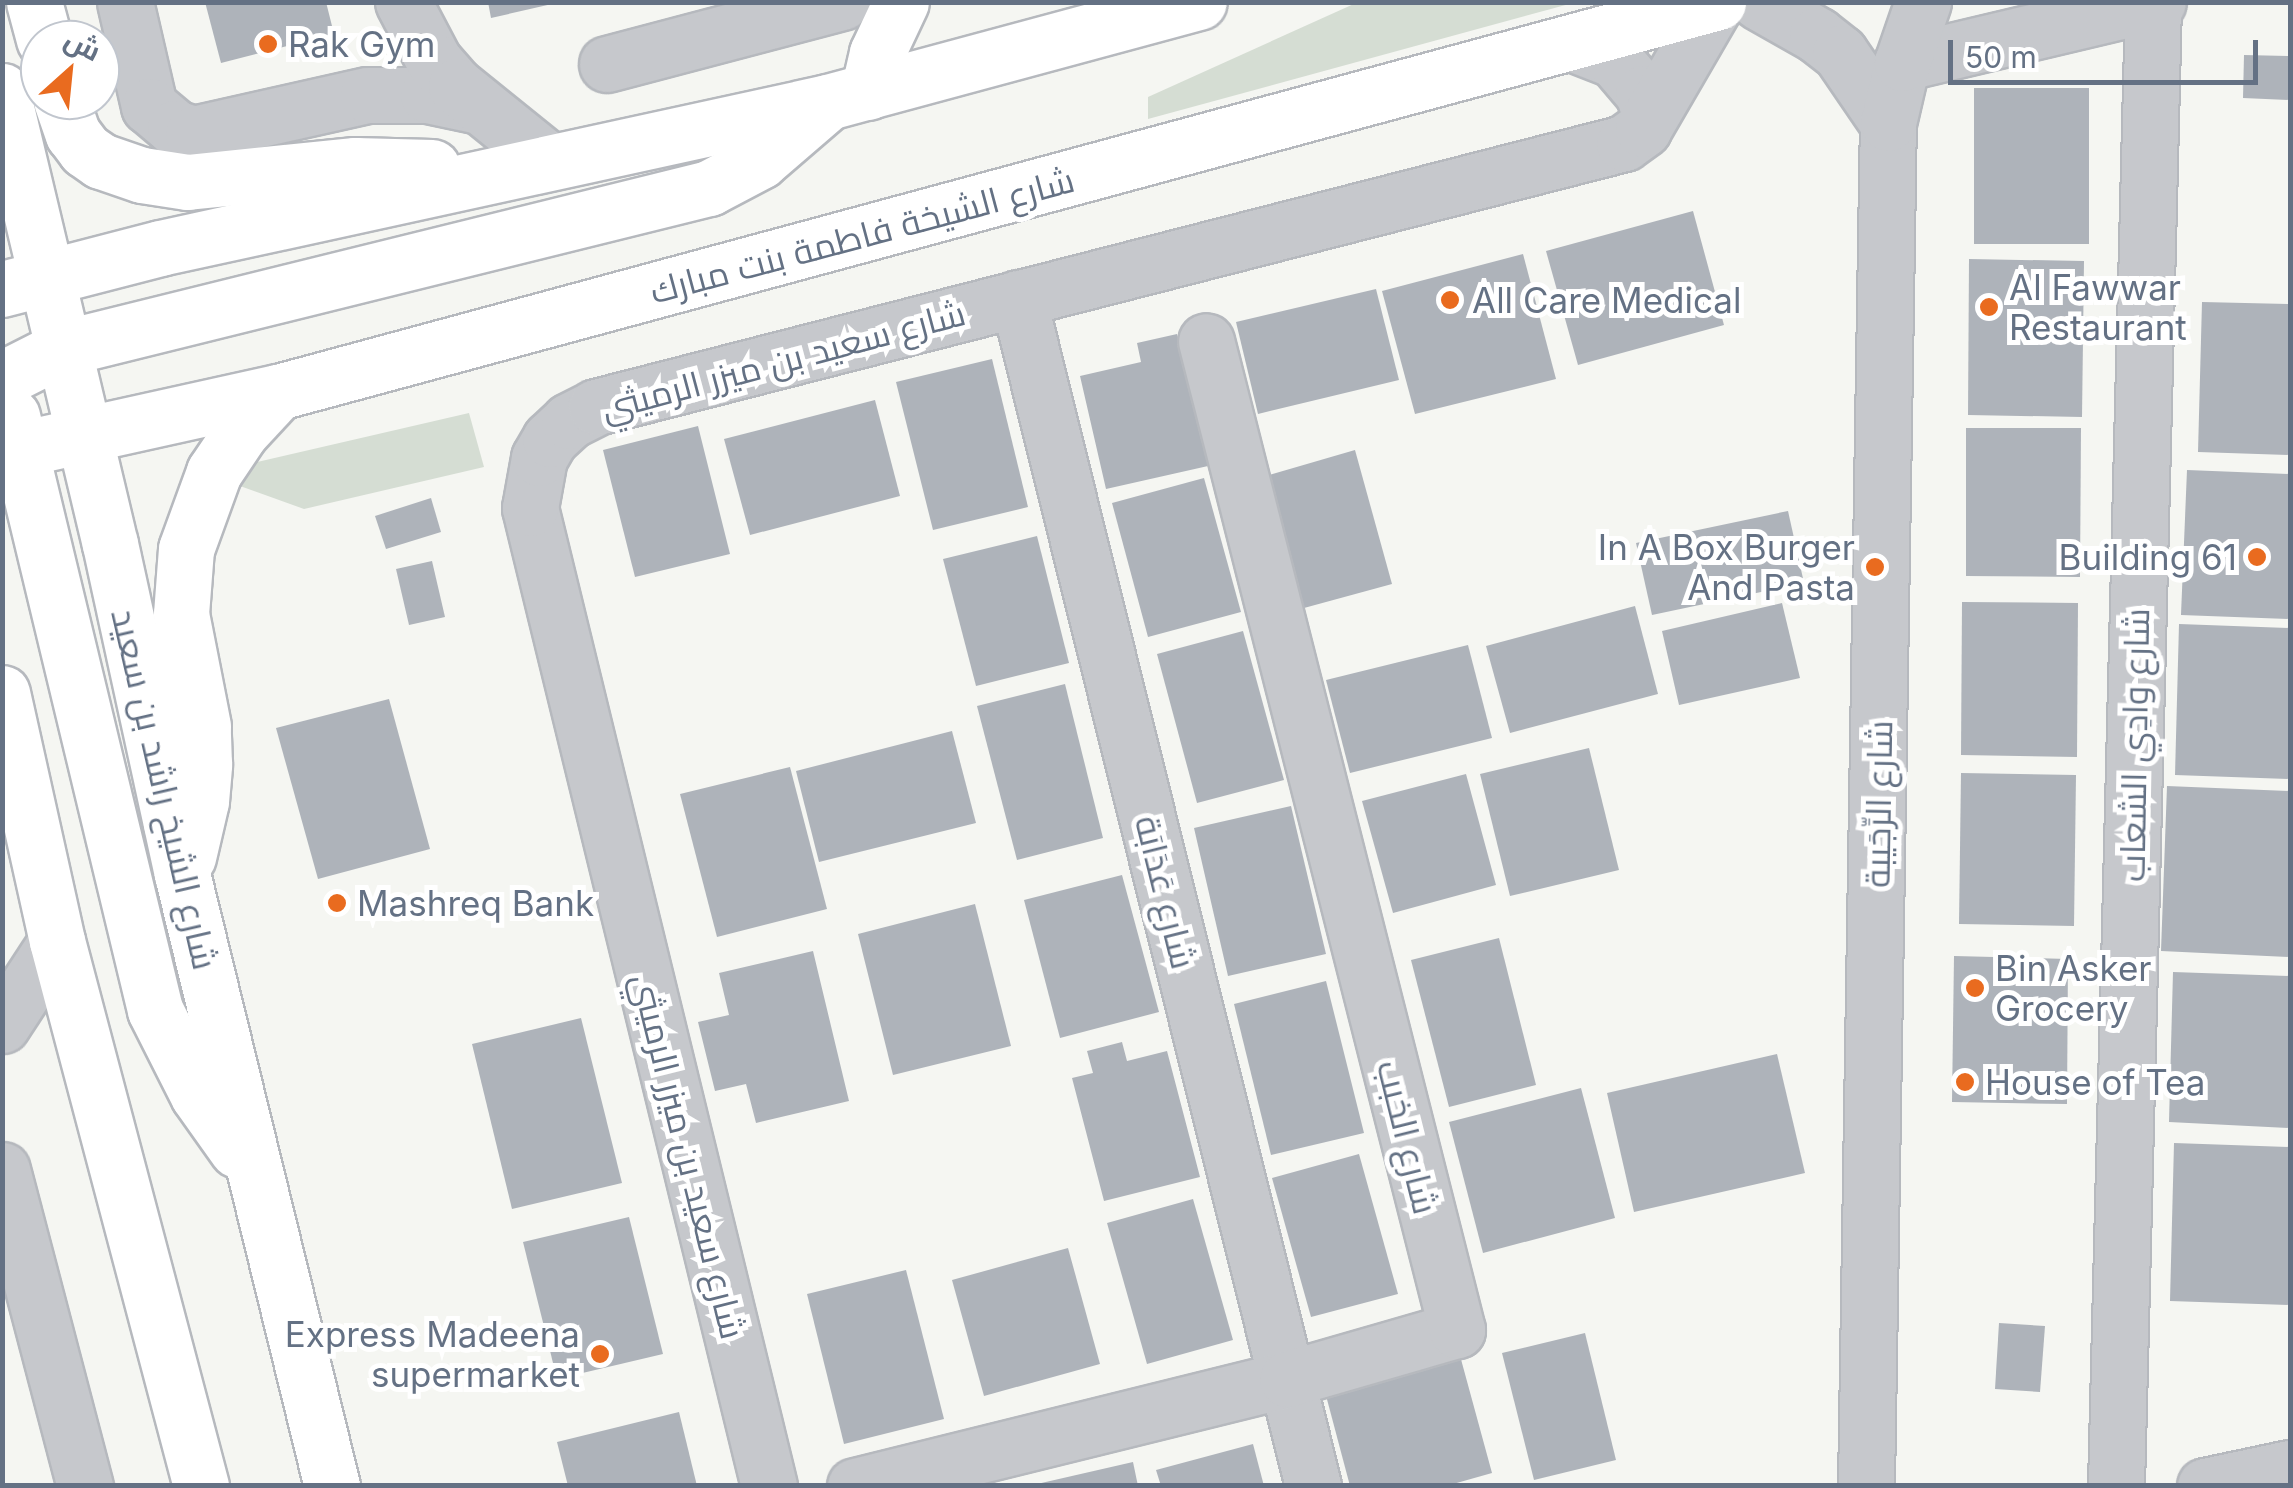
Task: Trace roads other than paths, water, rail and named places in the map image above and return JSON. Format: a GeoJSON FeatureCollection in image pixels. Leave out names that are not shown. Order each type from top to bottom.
{"type":"FeatureCollection","features":[{"type":"Feature","properties":{"kind":"main road"},"geometry":{"type":"LineString","coordinates":[[84,435],[40,416],[3,378],[63,348],[708,188],[760,161],[848,97],[877,54],[901,2]]}},
{"type":"Feature","properties":{"kind":"main road"},"geometry":{"type":"LineString","coordinates":[[2,355],[26,325],[24,283],[490,174],[848,97],[1199,2]]}},
{"type":"Feature","properties":{"kind":"main road","name":"شارع الشيخة فاطمة بنت مبارك"},"geometry":{"type":"LineString","coordinates":[[12,451],[278,392],[1717,3]]}},
{"type":"Feature","properties":{"kind":"main road","name":"شارع الشيخ راشد بن سعيد"},"geometry":{"type":"LineString","coordinates":[[2,91],[24,283],[63,348],[182,874],[332,1486]]}},
{"type":"Feature","properties":{"kind":"main road"},"geometry":{"type":"LineString","coordinates":[[68,120],[85,150],[120,168],[164,179],[211,180],[354,165],[490,174]]}},
{"type":"Feature","properties":{"kind":"main road"},"geometry":{"type":"LineString","coordinates":[[2,392],[12,451],[155,1010],[198,1095],[254,1172]]}},
{"type":"Feature","properties":{"kind":"main road"},"geometry":{"type":"LineString","coordinates":[[182,874],[201,802],[204,764],[203,726],[181,614],[186,549],[214,472],[241,432],[278,392]]}},
{"type":"Feature","properties":{"kind":"main road"},"geometry":{"type":"LineString","coordinates":[[3,696],[57,941],[201,1486]]}},
{"type":"Feature","properties":{"kind":"street"},"geometry":{"type":"LineString","coordinates":[[124,2],[144,94],[158,117],[175,128],[213,132],[368,95],[428,95],[478,106]]}},
{"type":"Feature","properties":{"kind":"street"},"geometry":{"type":"LineString","coordinates":[[368,95],[391,58],[398,37],[401,2]]}},
{"type":"Feature","properties":{"kind":"street"},"geometry":{"type":"LineString","coordinates":[[401,2],[434,62],[478,106],[549,161]]}},
{"type":"Feature","properties":{"kind":"street"},"geometry":{"type":"LineString","coordinates":[[607,64],[842,2]]}},
{"type":"Feature","properties":{"kind":"street"},"geometry":{"type":"LineString","coordinates":[[1759,2],[1840,54],[1888,123]]}},
{"type":"Feature","properties":{"kind":"street","name":"شارع الرِّجَيبة"},"geometry":{"type":"LineString","coordinates":[[1866,1486],[1888,123],[1902,63],[1923,2]]}},
{"type":"Feature","properties":{"kind":"street","name":"شارع سعيد بن ميزر الرميثي"},"geometry":{"type":"LineString","coordinates":[[769,1486],[530,508],[531,486],[550,439],[569,421],[596,407],[1612,146],[1634,136],[1717,3]]}},
{"type":"Feature","properties":{"kind":"street"},"geometry":{"type":"LineString","coordinates":[[1902,63],[2156,3]]}},
{"type":"Feature","properties":{"kind":"street","name":"شارع وادِي الشعاب"},"geometry":{"type":"LineString","coordinates":[[2116,1486],[2156,3]]}},
{"type":"Feature","properties":{"kind":"street"},"geometry":{"type":"LineString","coordinates":[[1574,44],[1615,60],[1644,94],[1650,114]]}},
{"type":"Feature","properties":{"kind":"street","name":"شارع عَدَابَة"},"geometry":{"type":"LineString","coordinates":[[1018,298],[1313,1486]]}},
{"type":"Feature","properties":{"kind":"street","name":"شارع الخبب"},"geometry":{"type":"LineString","coordinates":[[855,1486],[1287,1379],[1457,1330],[1206,341]]}},
{"type":"Feature","properties":{"kind":"street"},"geometry":{"type":"LineString","coordinates":[[2,1025],[57,941]]}},
{"type":"Feature","properties":{"kind":"street"},"geometry":{"type":"LineString","coordinates":[[2,1170],[85,1486]]}},
{"type":"Feature","properties":{"kind":"street"},"geometry":{"type":"LineString","coordinates":[[2205,1486],[2290,1468]]}},
{"type":"Feature","properties":{"kind":"place","name":"Rak Gym"},"geometry":{"type":"Point","coordinates":[268,44]}},
{"type":"Feature","properties":{"kind":"place","name":"All Care Medical"},"geometry":{"type":"Point","coordinates":[1450,300]}},
{"type":"Feature","properties":{"kind":"place","name":"Al Fawwar Restaurant"},"geometry":{"type":"Point","coordinates":[1989,307]}},
{"type":"Feature","properties":{"kind":"place","name":"Building 61"},"geometry":{"type":"Point","coordinates":[2257,557]}},
{"type":"Feature","properties":{"kind":"place","name":"In A Box Burger And Pasta"},"geometry":{"type":"Point","coordinates":[1875,567]}},
{"type":"Feature","properties":{"kind":"place","name":"Mashreq Bank"},"geometry":{"type":"Point","coordinates":[337,903]}},
{"type":"Feature","properties":{"kind":"place","name":"Bin Asker Grocery"},"geometry":{"type":"Point","coordinates":[1975,988]}},
{"type":"Feature","properties":{"kind":"place","name":"House of Tea"},"geometry":{"type":"Point","coordinates":[1965,1082]}},
{"type":"Feature","properties":{"kind":"place","name":"Express Madeena supermarket"},"geometry":{"type":"Point","coordinates":[600,1354]}}]}
